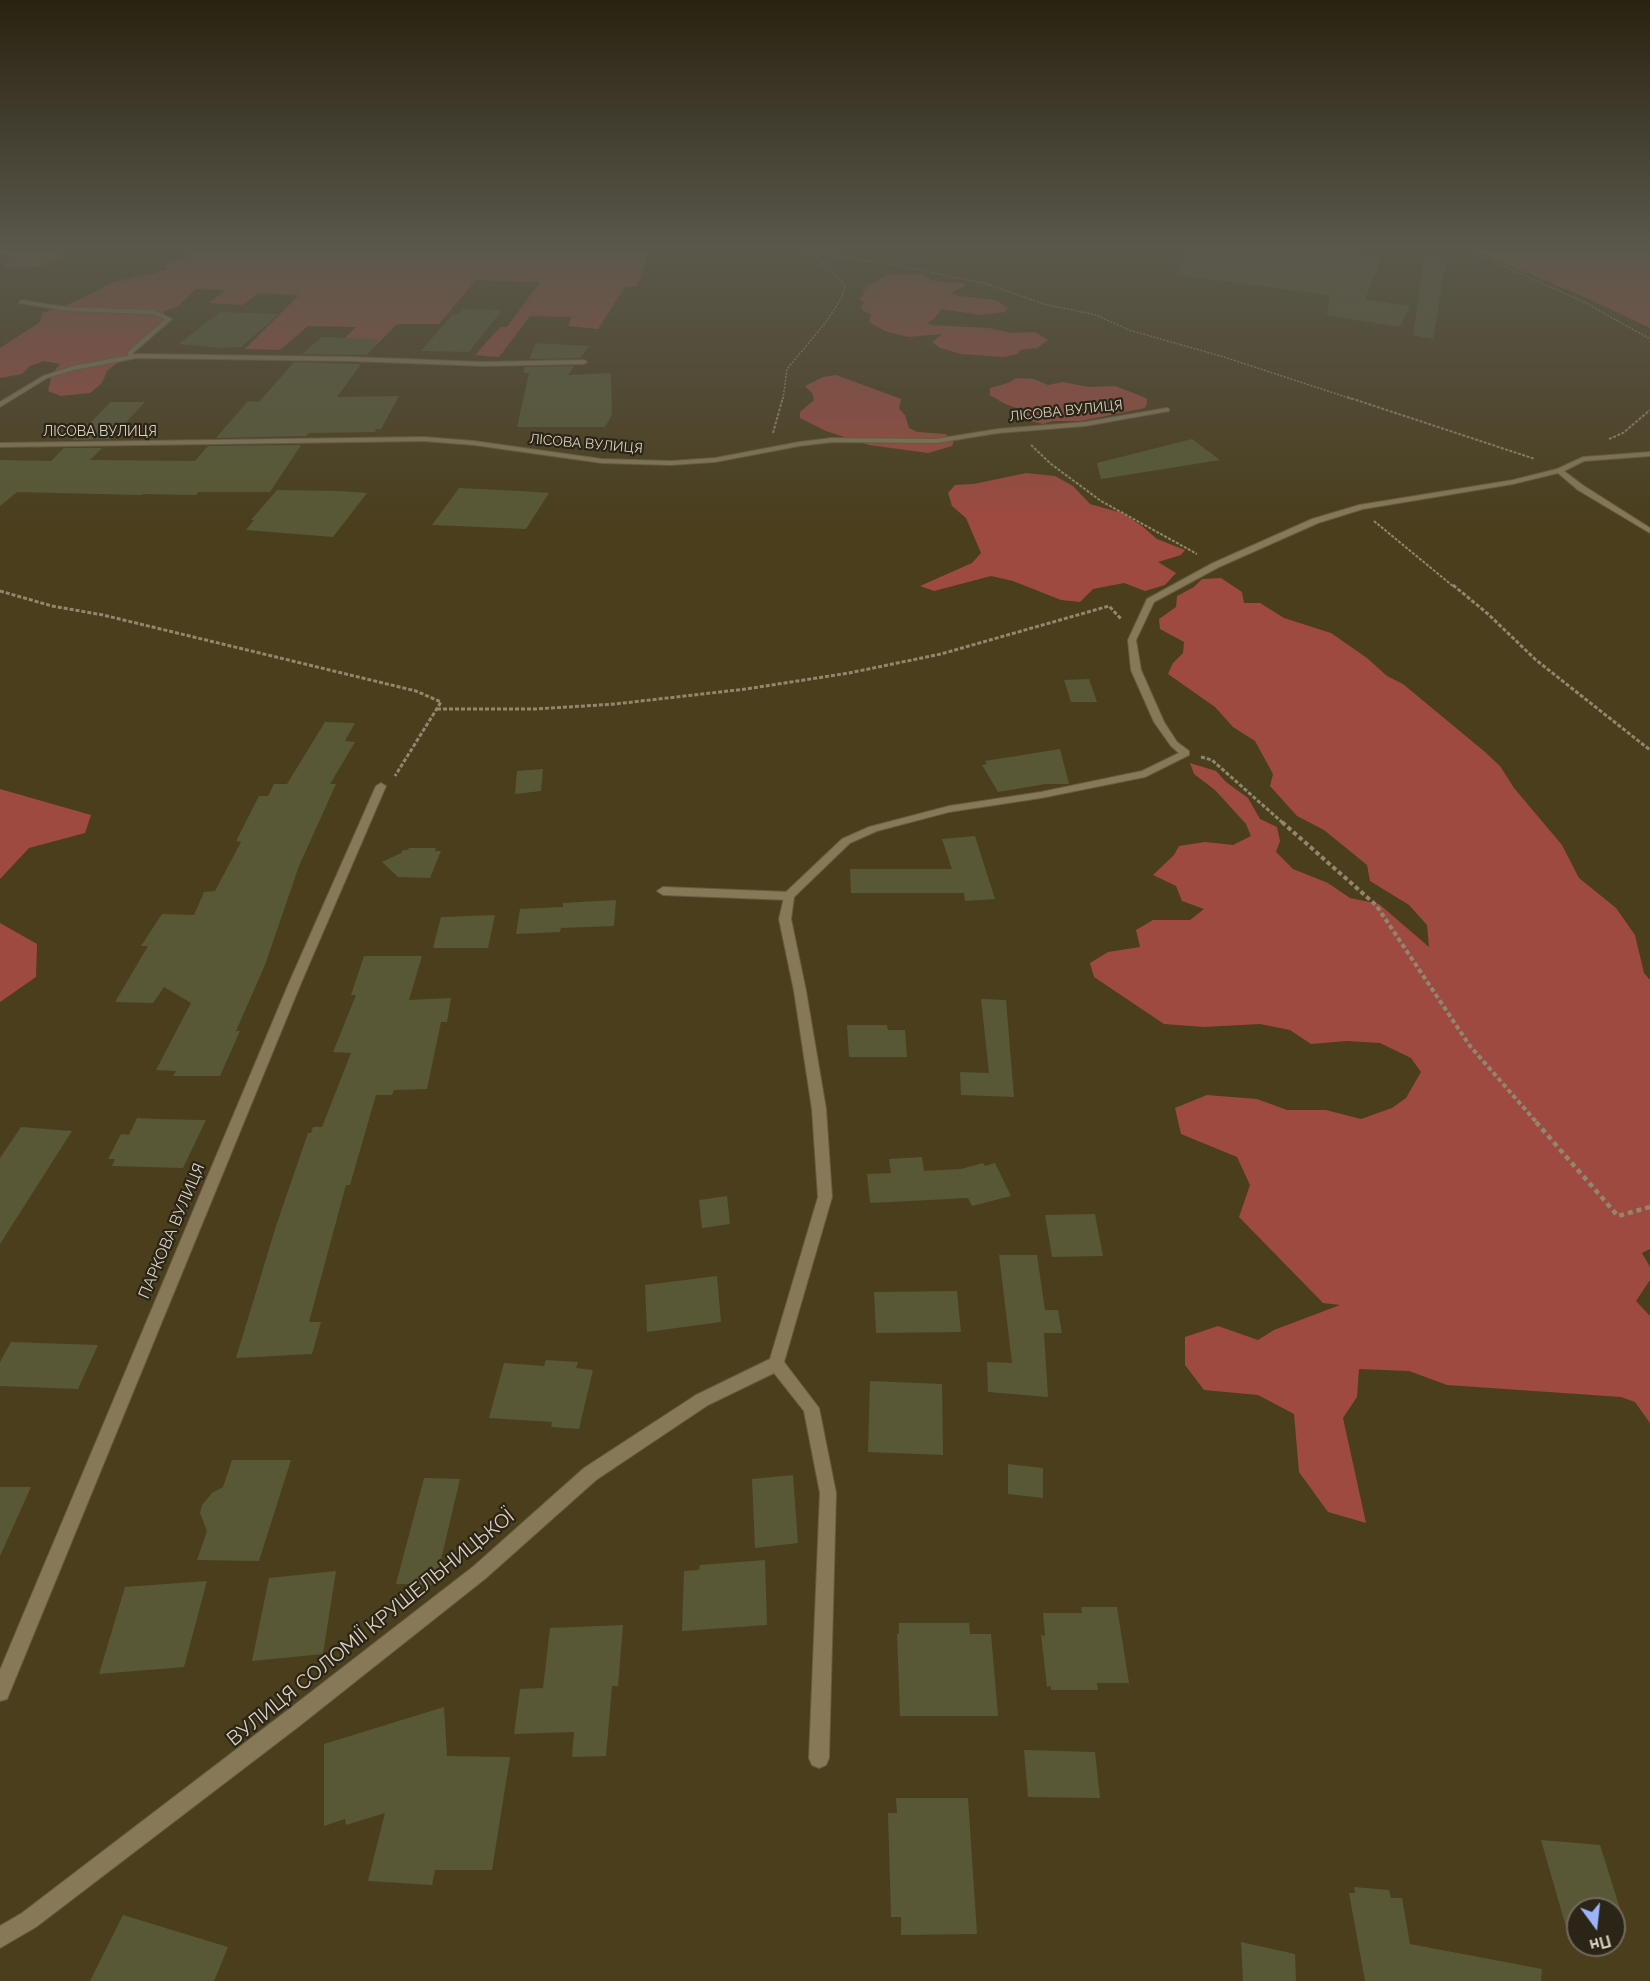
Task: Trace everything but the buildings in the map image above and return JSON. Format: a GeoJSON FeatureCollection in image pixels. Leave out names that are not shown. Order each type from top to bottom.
{"type":"FeatureCollection","features":[{"type":"Feature","properties":{"kind":"street"},"geometry":{"type":"LineString","coordinates":[[131,357],[130,353],[142,342]]}},
{"type":"Feature","properties":{"kind":"street"},"geometry":{"type":"LineString","coordinates":[[0,405],[45,377],[73,368],[131,357],[352,359],[484,364],[584,362]]}},
{"type":"Feature","properties":{"kind":"street","name":"ЛІСОВА ВУЛИЦЯ"},"geometry":{"type":"LineString","coordinates":[[0,445],[424,439],[474,443],[602,461],[671,463],[715,460],[832,440],[936,441],[1014,429],[1085,424],[1167,410]]}},
{"type":"Feature","properties":{"kind":"street"},"geometry":{"type":"LineString","coordinates":[[819,1758],[828,1493],[811,1408],[776,1364],[825,1197],[819,1109],[786,919],[789,896],[846,841],[873,829],[949,809],[1041,795],[1145,774],[1186,753],[1174,744],[1159,722],[1136,670],[1132,640],[1150,601],[1216,565],[1315,521],[1362,507],[1513,482],[1559,471],[1584,459],[1650,454]]}},
{"type":"Feature","properties":{"kind":"street"},"geometry":{"type":"LineString","coordinates":[[1559,471],[1581,488],[1650,531]]}},
{"type":"Feature","properties":{"kind":"street","name":"ПАРКОВА ВУЛИЦЯ"},"geometry":{"type":"LineString","coordinates":[[0,1692],[290,994],[381,786]]}},
{"type":"Feature","properties":{"kind":"street"},"geometry":{"type":"LineString","coordinates":[[663,891],[789,896]]}},
{"type":"Feature","properties":{"kind":"street","name":"ВУЛИЦЯ СОЛОМІЇ КРУШЕЛЬНИЦЬКОЇ"},"geometry":{"type":"LineString","coordinates":[[0,1938],[29,1920],[395,1639],[480,1572],[590,1474],[702,1400],[776,1364]]}},
{"type":"Feature","properties":{"kind":"path"},"geometry":{"type":"LineString","coordinates":[[769,450],[769,443],[783,400],[787,369],[809,342]]}},
{"type":"Feature","properties":{"kind":"path"},"geometry":{"type":"LineString","coordinates":[[1172,342],[1526,456],[1559,471]]}},
{"type":"Feature","properties":{"kind":"path"},"geometry":{"type":"LineString","coordinates":[[1584,459],[1596,444],[1623,433],[1650,410]]}},
{"type":"Feature","properties":{"kind":"path"},"geometry":{"type":"LineString","coordinates":[[1014,429],[1051,464],[1101,501],[1216,565]]}},
{"type":"Feature","properties":{"kind":"path"},"geometry":{"type":"LineString","coordinates":[[1362,507],[1377,524],[1488,614],[1536,660],[1650,750]]}},
{"type":"Feature","properties":{"kind":"path"},"geometry":{"type":"LineString","coordinates":[[0,591],[52,606],[104,615],[416,691],[441,702],[396,776],[381,786]]}},
{"type":"Feature","properties":{"kind":"path"},"geometry":{"type":"LineString","coordinates":[[437,709],[534,709],[603,705],[746,689],[849,673],[941,654],[1109,606],[1135,633]]}},
{"type":"Feature","properties":{"kind":"path"},"geometry":{"type":"LineString","coordinates":[[1186,753],[1212,760],[1376,904],[1470,1046],[1618,1216],[1650,1207]]}},
{"type":"Feature","properties":{"kind":"shaded area"},"geometry":{"type":"Polygon","coordinates":[[[9,342],[142,342],[107,371],[102,383],[90,393],[61,396],[48,391],[52,374],[60,364],[44,361],[30,366],[22,374],[0,378],[0,348],[9,342]]]}},
{"type":"Feature","properties":{"kind":"shaded area"},"geometry":{"type":"Polygon","coordinates":[[[252,342],[289,342],[280,350],[245,349],[252,342]]]}},
{"type":"Feature","properties":{"kind":"shaded area"},"geometry":{"type":"Polygon","coordinates":[[[341,342],[379,342],[368,353],[331,352],[341,342]]]}},
{"type":"Feature","properties":{"kind":"shaded area"},"geometry":{"type":"Polygon","coordinates":[[[486,342],[510,342],[499,357],[475,355],[486,342]]]}},
{"type":"Feature","properties":{"kind":"shaded area"},"geometry":{"type":"Polygon","coordinates":[[[933,342],[1045,342],[1037,348],[1020,350],[1017,354],[1004,357],[961,354],[940,348],[933,342]]]}},
{"type":"Feature","properties":{"kind":"shaded area"},"geometry":{"type":"Polygon","coordinates":[[[836,375],[901,399],[899,409],[905,415],[909,428],[917,432],[945,434],[954,440],[952,446],[928,453],[869,445],[826,431],[800,418],[800,412],[814,400],[812,393],[805,386],[823,377],[836,375]]]}},
{"type":"Feature","properties":{"kind":"shaded area"},"geometry":{"type":"Polygon","coordinates":[[[1016,378],[1034,379],[1048,385],[1063,382],[1089,387],[1115,386],[1147,399],[1147,403],[1145,408],[1081,421],[1053,421],[1043,424],[1031,421],[1020,409],[1005,404],[990,395],[990,388],[1016,378]]]}},
{"type":"Feature","properties":{"kind":"shaded area"},"geometry":{"type":"Polygon","coordinates":[[[1026,473],[1055,476],[1073,486],[1090,504],[1122,513],[1157,539],[1185,550],[1181,555],[1158,562],[1176,573],[1165,585],[1145,591],[1124,583],[1093,589],[1080,602],[1061,600],[1013,581],[991,576],[934,591],[920,586],[972,563],[981,553],[966,518],[952,506],[948,493],[955,485],[974,484],[1026,473]]]}},
{"type":"Feature","properties":{"kind":"shaded area"},"geometry":{"type":"Polygon","coordinates":[[[1221,578],[1242,592],[1244,603],[1260,603],[1284,618],[1331,633],[1367,658],[1387,676],[1403,684],[1500,766],[1514,788],[1562,845],[1579,878],[1616,908],[1635,935],[1644,973],[1650,980],[1650,1249],[1642,1253],[1650,1267],[1650,1280],[1636,1301],[1650,1316],[1650,1423],[1635,1402],[1621,1397],[1447,1385],[1409,1371],[1359,1369],[1357,1397],[1343,1418],[1366,1523],[1328,1512],[1299,1472],[1294,1414],[1258,1395],[1204,1390],[1185,1365],[1185,1337],[1218,1326],[1258,1340],[1274,1330],[1340,1305],[1323,1303],[1239,1217],[1250,1185],[1237,1157],[1181,1134],[1175,1108],[1207,1095],[1257,1099],[1287,1110],[1326,1110],[1361,1119],[1392,1108],[1406,1098],[1421,1072],[1411,1058],[1380,1043],[1347,1041],[1311,1044],[1290,1030],[1260,1024],[1204,1027],[1164,1024],[1094,977],[1090,963],[1108,952],[1140,947],[1136,930],[1153,920],[1190,920],[1204,909],[1182,901],[1176,886],[1153,875],[1174,855],[1179,846],[1205,842],[1233,845],[1251,836],[1246,824],[1215,790],[1194,774],[1190,763],[1216,771],[1226,782],[1248,798],[1260,819],[1277,827],[1280,841],[1276,852],[1293,869],[1328,883],[1350,898],[1379,904],[1429,947],[1427,925],[1409,905],[1370,881],[1367,865],[1324,830],[1297,816],[1270,786],[1273,774],[1255,741],[1233,727],[1215,707],[1168,674],[1173,663],[1183,653],[1184,642],[1160,629],[1159,619],[1176,607],[1177,596],[1194,587],[1202,579],[1221,578]]]}},
{"type":"Feature","properties":{"kind":"shaded area"},"geometry":{"type":"Polygon","coordinates":[[[0,789],[91,815],[85,833],[29,848],[0,879],[0,789]]]}},
{"type":"Feature","properties":{"kind":"shaded area"},"geometry":{"type":"Polygon","coordinates":[[[0,923],[37,944],[36,977],[0,1002],[0,923]]]}}]}
